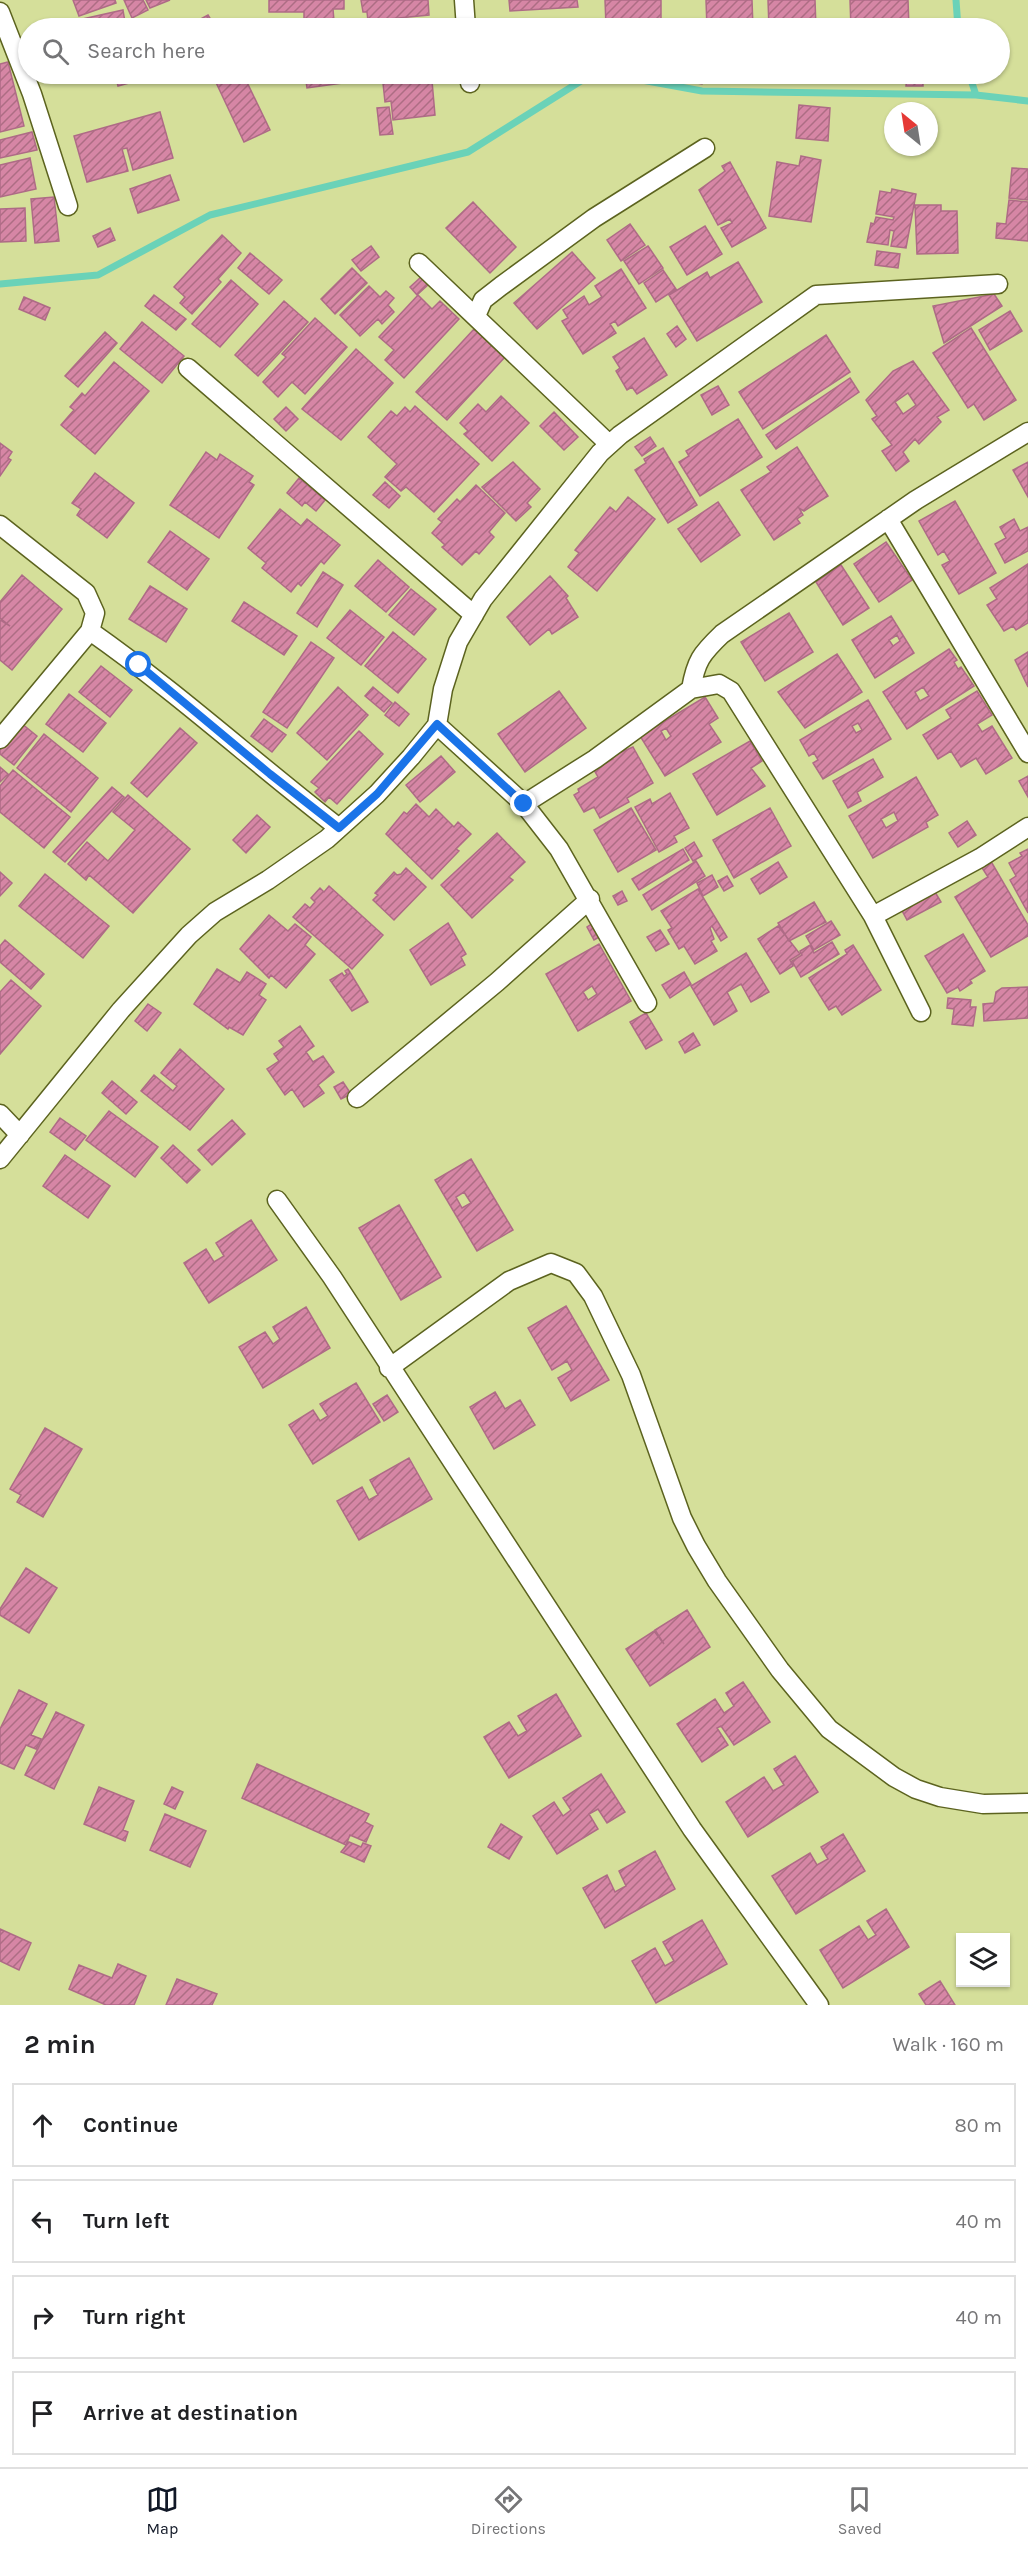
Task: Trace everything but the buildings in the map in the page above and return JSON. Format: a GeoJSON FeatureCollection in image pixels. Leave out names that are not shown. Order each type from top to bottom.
{"type":"FeatureCollection","features":[{"type":"Feature","properties":{"kind":"street"},"geometry":{"type":"LineString","coordinates":[[464,0],[465,18]]}},
{"type":"Feature","properties":{"kind":"street"},"geometry":{"type":"LineString","coordinates":[[0,12],[18,58]]}},
{"type":"Feature","properties":{"kind":"street"},"geometry":{"type":"LineString","coordinates":[[28,84],[68,206]]}},
{"type":"Feature","properties":{"kind":"street"},"geometry":{"type":"LineString","coordinates":[[476,316],[483,300],[501,286],[594,218],[705,148]]}},
{"type":"Feature","properties":{"kind":"street"},"geometry":{"type":"LineString","coordinates":[[419,263],[609,444]]}},
{"type":"Feature","properties":{"kind":"street"},"geometry":{"type":"LineString","coordinates":[[0,1159],[121,1010],[189,935],[215,912],[268,880],[339,828],[377,794],[437,724],[443,689],[458,642],[483,599],[609,444],[816,295],[998,284]]}},
{"type":"Feature","properties":{"kind":"street"},"geometry":{"type":"LineString","coordinates":[[188,368],[474,615]]}},
{"type":"Feature","properties":{"kind":"street"},"geometry":{"type":"LineString","coordinates":[[691,689],[696,663],[703,652],[722,634],[888,519],[1028,432]]}},
{"type":"Feature","properties":{"kind":"street"},"geometry":{"type":"LineString","coordinates":[[888,519],[1028,753]]}},
{"type":"Feature","properties":{"kind":"street"},"geometry":{"type":"LineString","coordinates":[[0,525],[86,593],[95,613],[90,631],[0,739]]}},
{"type":"Feature","properties":{"kind":"street"},"geometry":{"type":"LineString","coordinates":[[90,631],[139,665],[339,828]]}},
{"type":"Feature","properties":{"kind":"street"},"geometry":{"type":"LineString","coordinates":[[524,804],[595,759],[691,689],[719,684],[731,691],[873,916],[921,1012]]}},
{"type":"Feature","properties":{"kind":"street"},"geometry":{"type":"LineString","coordinates":[[437,724],[524,804],[559,849],[590,899],[647,1003]]}},
{"type":"Feature","properties":{"kind":"street"},"geometry":{"type":"LineString","coordinates":[[873,916],[980,858],[1028,827]]}},
{"type":"Feature","properties":{"kind":"street"},"geometry":{"type":"LineString","coordinates":[[357,1098],[497,982],[590,899]]}},
{"type":"Feature","properties":{"kind":"street"},"geometry":{"type":"LineString","coordinates":[[0,1114],[20,1135]]}},
{"type":"Feature","properties":{"kind":"street"},"geometry":{"type":"LineString","coordinates":[[277,1200],[332,1277],[389,1368],[692,1829],[819,2005]]}},
{"type":"Feature","properties":{"kind":"street"},"geometry":{"type":"LineString","coordinates":[[389,1368],[509,1281],[551,1263],[576,1273],[593,1296],[631,1375],[682,1518],[696,1546],[717,1581],[780,1670],[810,1707],[829,1729],[855,1750],[916,1789],[940,1797],[983,1804],[1028,1803]]}},
{"type":"Feature","properties":{"kind":"waterway"},"geometry":{"type":"LineString","coordinates":[[956,0],[957,18]]}},
{"type":"Feature","properties":{"kind":"waterway"},"geometry":{"type":"LineString","coordinates":[[0,284],[98,275],[210,215],[468,152],[576,84]]}},
{"type":"Feature","properties":{"kind":"waterway"},"geometry":{"type":"LineString","coordinates":[[664,84],[702,91],[976,95],[1028,101]]}},
{"type":"Feature","properties":{"kind":"waterway"},"geometry":{"type":"LineString","coordinates":[[972,84],[976,95]]}},
{"type":"Feature","properties":{"kind":"route"},"geometry":{"type":"LineString","coordinates":[[139,665],[339,828],[377,794],[437,724],[524,804]]}}]}
